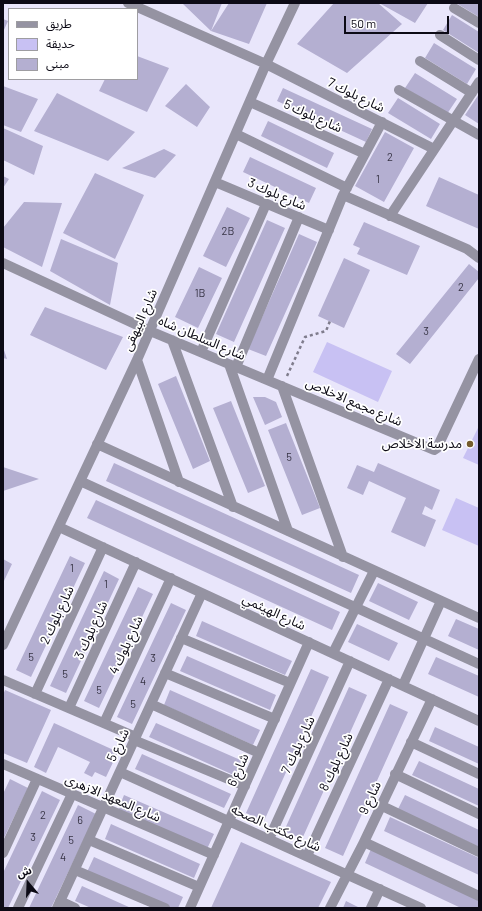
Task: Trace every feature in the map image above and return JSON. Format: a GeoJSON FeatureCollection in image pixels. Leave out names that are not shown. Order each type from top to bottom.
{"type":"FeatureCollection","features":[{"type":"Feature","properties":{"kind":"street","name":"شارع بلوك 7"},"geometry":{"type":"LineString","coordinates":[[128,3],[266,64],[434,148]]}},
{"type":"Feature","properties":{"kind":"street","name":"شارع البيهقى"},"geometry":{"type":"LineString","coordinates":[[3,645],[137,360],[266,64],[295,3]]}},
{"type":"Feature","properties":{"kind":"street"},"geometry":{"type":"LineString","coordinates":[[454,8],[479,23]]}},
{"type":"Feature","properties":{"kind":"street"},"geometry":{"type":"LineString","coordinates":[[440,35],[479,60]]}},
{"type":"Feature","properties":{"kind":"street"},"geometry":{"type":"LineString","coordinates":[[420,61],[472,93]]}},
{"type":"Feature","properties":{"kind":"street"},"geometry":{"type":"LineString","coordinates":[[390,216],[479,82]]}},
{"type":"Feature","properties":{"kind":"street"},"geometry":{"type":"LineString","coordinates":[[399,90],[452,122],[479,136]]}},
{"type":"Feature","properties":{"kind":"street","name":"شارع بلوك 5"},"geometry":{"type":"LineString","coordinates":[[250,102],[365,154]]}},
{"type":"Feature","properties":{"kind":"street"},"geometry":{"type":"LineString","coordinates":[[267,380],[345,192],[382,122]]}},
{"type":"Feature","properties":{"kind":"street"},"geometry":{"type":"LineString","coordinates":[[236,134],[390,216],[467,250],[479,258]]}},
{"type":"Feature","properties":{"kind":"street","name":"شارع بلوك 3"},"geometry":{"type":"LineString","coordinates":[[215,182],[329,230]]}},
{"type":"Feature","properties":{"kind":"street"},"geometry":{"type":"LineString","coordinates":[[201,352],[266,204]]}},
{"type":"Feature","properties":{"kind":"street"},"geometry":{"type":"LineString","coordinates":[[288,531],[232,365],[299,218]]}},
{"type":"Feature","properties":{"kind":"street","name":"شارع السلطان شاه"},"geometry":{"type":"LineString","coordinates":[[3,263],[172,340],[282,386]]}},
{"type":"Feature","properties":{"kind":"street"},"geometry":{"type":"LineString","coordinates":[[172,340],[233,506]]}},
{"type":"Feature","properties":{"kind":"street","name":"شارع مجمع الاخلاص"},"geometry":{"type":"LineString","coordinates":[[282,386],[434,450],[437,448],[479,359]]}},
{"type":"Feature","properties":{"kind":"street"},"geometry":{"type":"LineString","coordinates":[[137,360],[178,482]]}},
{"type":"Feature","properties":{"kind":"street"},"geometry":{"type":"LineString","coordinates":[[282,386],[344,557]]}},
{"type":"Feature","properties":{"kind":"street"},"geometry":{"type":"LineString","coordinates":[[97,444],[479,618]]}},
{"type":"Feature","properties":{"kind":"street"},"geometry":{"type":"LineString","coordinates":[[80,481],[479,664]]}},
{"type":"Feature","properties":{"kind":"street","name":"شارع الهيثمي"},"geometry":{"type":"LineString","coordinates":[[59,527],[479,721]]}},
{"type":"Feature","properties":{"kind":"street","name":"شارع بلوك 2"},"geometry":{"type":"LineString","coordinates":[[34,694],[103,547]]}},
{"type":"Feature","properties":{"kind":"street","name":"شارع بلوك 3"},"geometry":{"type":"LineString","coordinates":[[69,708],[136,562]]}},
{"type":"Feature","properties":{"kind":"street"},"geometry":{"type":"LineString","coordinates":[[333,653],[374,570]]}},
{"type":"Feature","properties":{"kind":"street","name":"شارع بلوك 4"},"geometry":{"type":"LineString","coordinates":[[104,723],[171,578]]}},
{"type":"Feature","properties":{"kind":"street","name":"شارع 5"},"geometry":{"type":"LineString","coordinates":[[59,905],[202,593]]}},
{"type":"Feature","properties":{"kind":"street"},"geometry":{"type":"LineString","coordinates":[[403,685],[441,601]]}},
{"type":"Feature","properties":{"kind":"street"},"geometry":{"type":"LineString","coordinates":[[181,638],[290,683]]}},
{"type":"Feature","properties":{"kind":"street","name":"شارع 6"},"geometry":{"type":"LineString","coordinates":[[190,908],[309,642]]}},
{"type":"Feature","properties":{"kind":"street","name":"شارع بلوك 7"},"geometry":{"type":"LineString","coordinates":[[269,839],[350,661]]}},
{"type":"Feature","properties":{"kind":"street"},"geometry":{"type":"LineString","coordinates":[[165,673],[275,719]]}},
{"type":"Feature","properties":{"kind":"street","name":"شارع بلوك 8"},"geometry":{"type":"LineString","coordinates":[[307,856],[389,679]]}},
{"type":"Feature","properties":{"kind":"street"},"geometry":{"type":"LineString","coordinates":[[3,680],[245,786]]}},
{"type":"Feature","properties":{"kind":"street","name":"شارع 9"},"geometry":{"type":"LineString","coordinates":[[330,908],[364,842],[380,805],[432,699]]}},
{"type":"Feature","properties":{"kind":"street"},"geometry":{"type":"LineString","coordinates":[[151,704],[259,753]]}},
{"type":"Feature","properties":{"kind":"street"},"geometry":{"type":"LineString","coordinates":[[411,742],[479,774]]}},
{"type":"Feature","properties":{"kind":"street","name":"شارع المعهد الازهرى"},"geometry":{"type":"LineString","coordinates":[[3,764],[214,855]]}},
{"type":"Feature","properties":{"kind":"street","name":"شارع مكتب الصحه"},"geometry":{"type":"LineString","coordinates":[[120,772],[347,874],[416,907]]}},
{"type":"Feature","properties":{"kind":"street"},"geometry":{"type":"LineString","coordinates":[[395,774],[479,814]]}},
{"type":"Feature","properties":{"kind":"street"},"geometry":{"type":"LineString","coordinates":[[3,853],[37,779]]}},
{"type":"Feature","properties":{"kind":"street"},"geometry":{"type":"LineString","coordinates":[[18,908],[72,794]]}},
{"type":"Feature","properties":{"kind":"street"},"geometry":{"type":"LineString","coordinates":[[380,805],[479,852]]}},
{"type":"Feature","properties":{"kind":"street"},"geometry":{"type":"LineString","coordinates":[[89,840],[199,887]]}},
{"type":"Feature","properties":{"kind":"street"},"geometry":{"type":"LineString","coordinates":[[364,842],[479,896]]}},
{"type":"Feature","properties":{"kind":"street"},"geometry":{"type":"LineString","coordinates":[[75,870],[165,908]]}},
{"type":"Feature","properties":{"kind":"street"},"geometry":{"type":"LineString","coordinates":[[371,908],[380,890]]}},
{"type":"Feature","properties":{"kind":"street"},"geometry":{"type":"LineString","coordinates":[[59,905],[75,908]]}},
{"type":"Feature","properties":{"kind":"path"},"geometry":{"type":"LineString","coordinates":[[282,386],[291,370],[305,337],[326,331],[330,322]]}},
{"type":"Feature","properties":{"kind":"green space"},"geometry":{"type":"Polygon","coordinates":[[[327,342],[392,371],[378,402],[313,372],[327,342]]]}},
{"type":"Feature","properties":{"kind":"green space"},"geometry":{"type":"Polygon","coordinates":[[[479,426],[479,465],[463,458],[479,426]]]}},
{"type":"Feature","properties":{"kind":"green space"},"geometry":{"type":"Polygon","coordinates":[[[456,498],[479,508],[479,546],[442,530],[456,498]]]}},
{"type":"Feature","properties":{"kind":"building"},"geometry":{"type":"Polygon","coordinates":[[[222,3],[211,31],[183,4],[222,3]]]}},
{"type":"Feature","properties":{"kind":"building"},"geometry":{"type":"Polygon","coordinates":[[[229,3],[267,3],[249,44],[211,31],[229,3]]]}},
{"type":"Feature","properties":{"kind":"building"},"geometry":{"type":"Polygon","coordinates":[[[334,3],[378,3],[402,24],[347,73],[297,44],[334,3]]]}},
{"type":"Feature","properties":{"kind":"building"},"geometry":{"type":"Polygon","coordinates":[[[379,3],[428,3],[415,23],[379,3]]]}},
{"type":"Feature","properties":{"kind":"building"},"geometry":{"type":"Polygon","coordinates":[[[456,3],[479,3],[479,17],[456,3]]]}},
{"type":"Feature","properties":{"kind":"building"},"geometry":{"type":"Polygon","coordinates":[[[452,15],[479,32],[479,53],[443,30],[452,15]]]}},
{"type":"Feature","properties":{"kind":"building"},"geometry":{"type":"Polygon","coordinates":[[[3,19],[8,21],[3,32],[3,19]]]}},
{"type":"Feature","properties":{"kind":"building"},"geometry":{"type":"Polygon","coordinates":[[[434,43],[476,69],[467,84],[425,58],[434,43]]]}},
{"type":"Feature","properties":{"kind":"building"},"geometry":{"type":"Polygon","coordinates":[[[138,56],[169,68],[147,112],[99,91],[104,80],[138,80],[138,56]]]}},
{"type":"Feature","properties":{"kind":"building"},"geometry":{"type":"Polygon","coordinates":[[[415,73],[457,99],[447,114],[405,88],[415,73]]]}},
{"type":"Feature","properties":{"kind":"building"},"geometry":{"type":"Polygon","coordinates":[[[186,84],[210,107],[197,127],[165,106],[186,84]]]}},
{"type":"Feature","properties":{"kind":"building"},"geometry":{"type":"Polygon","coordinates":[[[3,86],[38,99],[21,132],[3,125],[3,86]]]}},
{"type":"Feature","properties":{"kind":"building"},"geometry":{"type":"Polygon","coordinates":[[[283,88],[372,129],[366,142],[277,101],[283,88]]]}},
{"type":"Feature","properties":{"kind":"building"},"geometry":{"type":"Polygon","coordinates":[[[57,93],[135,132],[108,161],[34,131],[57,93]]]}},
{"type":"Feature","properties":{"kind":"building"},"geometry":{"type":"Polygon","coordinates":[[[479,94],[479,124],[465,115],[479,94]]]}},
{"type":"Feature","properties":{"kind":"building"},"geometry":{"type":"Polygon","coordinates":[[[398,98],[440,124],[431,139],[388,113],[398,98]]]}},
{"type":"Feature","properties":{"kind":"building"},"geometry":{"type":"Polygon","coordinates":[[[268,121],[334,153],[327,168],[261,136],[268,121]]]}},
{"type":"Feature","properties":{"kind":"building"},"geometry":{"type":"Polygon","coordinates":[[[3,128],[43,146],[34,175],[3,160],[3,128]]]}},
{"type":"Feature","properties":{"kind":"building"},"geometry":{"type":"Polygon","coordinates":[[[385,132],[414,148],[384,202],[355,186],[385,132]]]}},
{"type":"Feature","properties":{"kind":"building"},"geometry":{"type":"Polygon","coordinates":[[[164,149],[176,155],[155,178],[122,168],[164,149]]]}},
{"type":"Feature","properties":{"kind":"building"},"geometry":{"type":"Polygon","coordinates":[[[250,157],[316,188],[309,203],[243,172],[250,157]]]}},
{"type":"Feature","properties":{"kind":"building"},"geometry":{"type":"Polygon","coordinates":[[[95,173],[144,195],[115,259],[63,233],[95,173]]]}},
{"type":"Feature","properties":{"kind":"building"},"geometry":{"type":"Polygon","coordinates":[[[3,176],[9,179],[3,188],[3,176]]]}},
{"type":"Feature","properties":{"kind":"building"},"geometry":{"type":"Polygon","coordinates":[[[439,177],[479,195],[479,229],[426,206],[439,177]]]}},
{"type":"Feature","properties":{"kind":"building"},"geometry":{"type":"Polygon","coordinates":[[[24,202],[62,203],[42,267],[3,247],[3,228],[24,202]]]}},
{"type":"Feature","properties":{"kind":"building"},"geometry":{"type":"Polygon","coordinates":[[[227,207],[250,218],[226,267],[203,256],[227,207]]]}},
{"type":"Feature","properties":{"kind":"building"},"geometry":{"type":"Polygon","coordinates":[[[267,220],[285,228],[234,342],[216,334],[267,220]]]}},
{"type":"Feature","properties":{"kind":"building"},"geometry":{"type":"Polygon","coordinates":[[[364,222],[420,246],[407,275],[357,254],[360,248],[353,245],[364,222]]]}},
{"type":"Feature","properties":{"kind":"building"},"geometry":{"type":"Polygon","coordinates":[[[299,234],[317,242],[266,356],[248,349],[299,234]]]}},
{"type":"Feature","properties":{"kind":"building"},"geometry":{"type":"Polygon","coordinates":[[[61,239],[118,263],[110,305],[50,271],[61,239]]]}},
{"type":"Feature","properties":{"kind":"building"},"geometry":{"type":"Polygon","coordinates":[[[344,258],[370,270],[344,328],[318,316],[344,258]]]}},
{"type":"Feature","properties":{"kind":"building"},"geometry":{"type":"Polygon","coordinates":[[[469,264],[479,272],[479,278],[410,364],[396,354],[469,264]]]}},
{"type":"Feature","properties":{"kind":"building"},"geometry":{"type":"Polygon","coordinates":[[[199,267],[222,278],[198,328],[175,317],[199,267]]]}},
{"type":"Feature","properties":{"kind":"building"},"geometry":{"type":"Polygon","coordinates":[[[45,307],[123,337],[106,370],[30,335],[45,307]]]}},
{"type":"Feature","properties":{"kind":"building"},"geometry":{"type":"Polygon","coordinates":[[[3,347],[7,359],[3,358],[3,347]]]}},
{"type":"Feature","properties":{"kind":"building"},"geometry":{"type":"Polygon","coordinates":[[[176,376],[210,461],[193,469],[158,384],[176,376]]]}},
{"type":"Feature","properties":{"kind":"building"},"geometry":{"type":"Polygon","coordinates":[[[253,397],[265,397],[276,402],[282,417],[265,425],[253,397]]]}},
{"type":"Feature","properties":{"kind":"building"},"geometry":{"type":"Polygon","coordinates":[[[231,401],[265,486],[248,493],[213,408],[231,401]]]}},
{"type":"Feature","properties":{"kind":"building"},"geometry":{"type":"Polygon","coordinates":[[[286,423],[320,508],[302,515],[268,430],[286,423]]]}},
{"type":"Feature","properties":{"kind":"building"},"geometry":{"type":"Polygon","coordinates":[[[114,463],[359,575],[351,593],[106,481],[114,463]]]}},
{"type":"Feature","properties":{"kind":"building"},"geometry":{"type":"Polygon","coordinates":[[[378,463],[440,490],[432,510],[425,506],[422,514],[436,520],[425,547],[391,532],[406,498],[369,481],[363,495],[347,488],[357,465],[374,472],[378,463]]]}},
{"type":"Feature","properties":{"kind":"building"},"geometry":{"type":"Polygon","coordinates":[[[3,467],[39,479],[3,491],[3,467]]]}},
{"type":"Feature","properties":{"kind":"building"},"geometry":{"type":"Polygon","coordinates":[[[96,500],[340,612],[332,630],[87,518],[96,500]]]}},
{"type":"Feature","properties":{"kind":"building"},"geometry":{"type":"Polygon","coordinates":[[[70,556],[85,563],[31,677],[16,670],[70,556]]]}},
{"type":"Feature","properties":{"kind":"building"},"geometry":{"type":"Polygon","coordinates":[[[3,559],[12,564],[3,583],[3,559]]]}},
{"type":"Feature","properties":{"kind":"building"},"geometry":{"type":"Polygon","coordinates":[[[104,571],[119,579],[66,693],[50,686],[104,571]]]}},
{"type":"Feature","properties":{"kind":"building"},"geometry":{"type":"Polygon","coordinates":[[[378,583],[418,602],[409,620],[369,601],[378,583]]]}},
{"type":"Feature","properties":{"kind":"building"},"geometry":{"type":"Polygon","coordinates":[[[138,587],[153,594],[99,708],[84,701],[138,587]]]}},
{"type":"Feature","properties":{"kind":"building"},"geometry":{"type":"Polygon","coordinates":[[[171,603],[186,610],[132,724],[117,717],[171,603]]]}},
{"type":"Feature","properties":{"kind":"building"},"geometry":{"type":"Polygon","coordinates":[[[456,619],[479,629],[479,650],[448,636],[456,619]]]}},
{"type":"Feature","properties":{"kind":"building"},"geometry":{"type":"Polygon","coordinates":[[[202,621],[292,661],[285,675],[196,636],[202,621]]]}},
{"type":"Feature","properties":{"kind":"building"},"geometry":{"type":"Polygon","coordinates":[[[357,624],[398,643],[389,661],[348,642],[357,624]]]}},
{"type":"Feature","properties":{"kind":"building"},"geometry":{"type":"Polygon","coordinates":[[[187,656],[276,695],[270,710],[180,671],[187,656]]]}},
{"type":"Feature","properties":{"kind":"building"},"geometry":{"type":"Polygon","coordinates":[[[436,657],[479,676],[479,697],[428,674],[436,657]]]}},
{"type":"Feature","properties":{"kind":"building"},"geometry":{"type":"Polygon","coordinates":[[[311,669],[329,677],[264,821],[246,813],[311,669]]]}},
{"type":"Feature","properties":{"kind":"building"},"geometry":{"type":"Polygon","coordinates":[[[349,687],[367,695],[302,839],[284,831],[349,687]]]}},
{"type":"Feature","properties":{"kind":"building"},"geometry":{"type":"Polygon","coordinates":[[[5,690],[51,710],[27,763],[3,753],[3,695],[5,690]]]}},
{"type":"Feature","properties":{"kind":"building"},"geometry":{"type":"Polygon","coordinates":[[[170,690],[260,730],[253,745],[164,705],[170,690]]]}},
{"type":"Feature","properties":{"kind":"building"},"geometry":{"type":"Polygon","coordinates":[[[390,704],[408,712],[343,856],[325,848],[390,704]]]}},
{"type":"Feature","properties":{"kind":"building"},"geometry":{"type":"Polygon","coordinates":[[[54,723],[118,752],[106,777],[95,772],[92,777],[84,773],[90,762],[58,747],[46,773],[34,767],[54,723]]]}},
{"type":"Feature","properties":{"kind":"building"},"geometry":{"type":"Polygon","coordinates":[[[156,723],[245,762],[238,777],[149,737],[156,723]]]}},
{"type":"Feature","properties":{"kind":"building"},"geometry":{"type":"Polygon","coordinates":[[[435,727],[479,747],[479,764],[429,741],[435,727]]]}},
{"type":"Feature","properties":{"kind":"building"},"geometry":{"type":"Polygon","coordinates":[[[142,754],[231,794],[224,808],[135,769],[142,754]]]}},
{"type":"Feature","properties":{"kind":"building"},"geometry":{"type":"Polygon","coordinates":[[[419,761],[479,789],[479,806],[412,775],[419,761]]]}},
{"type":"Feature","properties":{"kind":"building"},"geometry":{"type":"Polygon","coordinates":[[[10,779],[28,788],[3,840],[3,794],[10,779]]]}},
{"type":"Feature","properties":{"kind":"building"},"geometry":{"type":"Polygon","coordinates":[[[42,791],[60,800],[8,908],[3,908],[3,873],[42,791]]]}},
{"type":"Feature","properties":{"kind":"building"},"geometry":{"type":"Polygon","coordinates":[[[124,795],[214,834],[207,849],[118,810],[124,795]]]}},
{"type":"Feature","properties":{"kind":"building"},"geometry":{"type":"Polygon","coordinates":[[[405,795],[479,830],[479,847],[398,809],[405,795]]]}},
{"type":"Feature","properties":{"kind":"building"},"geometry":{"type":"Polygon","coordinates":[[[78,805],[96,814],[51,908],[29,908],[78,805]]]}},
{"type":"Feature","properties":{"kind":"building"},"geometry":{"type":"Polygon","coordinates":[[[390,817],[479,858],[479,875],[384,831],[390,817]]]}},
{"type":"Feature","properties":{"kind":"building"},"geometry":{"type":"Polygon","coordinates":[[[111,824],[200,864],[194,878],[105,839],[111,824]]]}},
{"type":"Feature","properties":{"kind":"building"},"geometry":{"type":"Polygon","coordinates":[[[241,842],[331,882],[318,908],[211,908],[241,842]]]}},
{"type":"Feature","properties":{"kind":"building"},"geometry":{"type":"Polygon","coordinates":[[[371,849],[479,899],[479,908],[461,908],[365,863],[371,849]]]}},
{"type":"Feature","properties":{"kind":"building"},"geometry":{"type":"Polygon","coordinates":[[[94,857],[183,897],[178,908],[168,908],[87,872],[94,857]]]}},
{"type":"Feature","properties":{"kind":"building"},"geometry":{"type":"Polygon","coordinates":[[[82,886],[131,908],[91,908],[75,901],[82,886]]]}},
{"type":"Feature","properties":{"kind":"building"},"geometry":{"type":"Polygon","coordinates":[[[346,901],[360,908],[343,908],[346,901]]]}},
{"type":"Feature","properties":{"kind":"place","name":"مدرسة الاخلاص"},"geometry":{"type":"Point","coordinates":[470,444]}}]}
